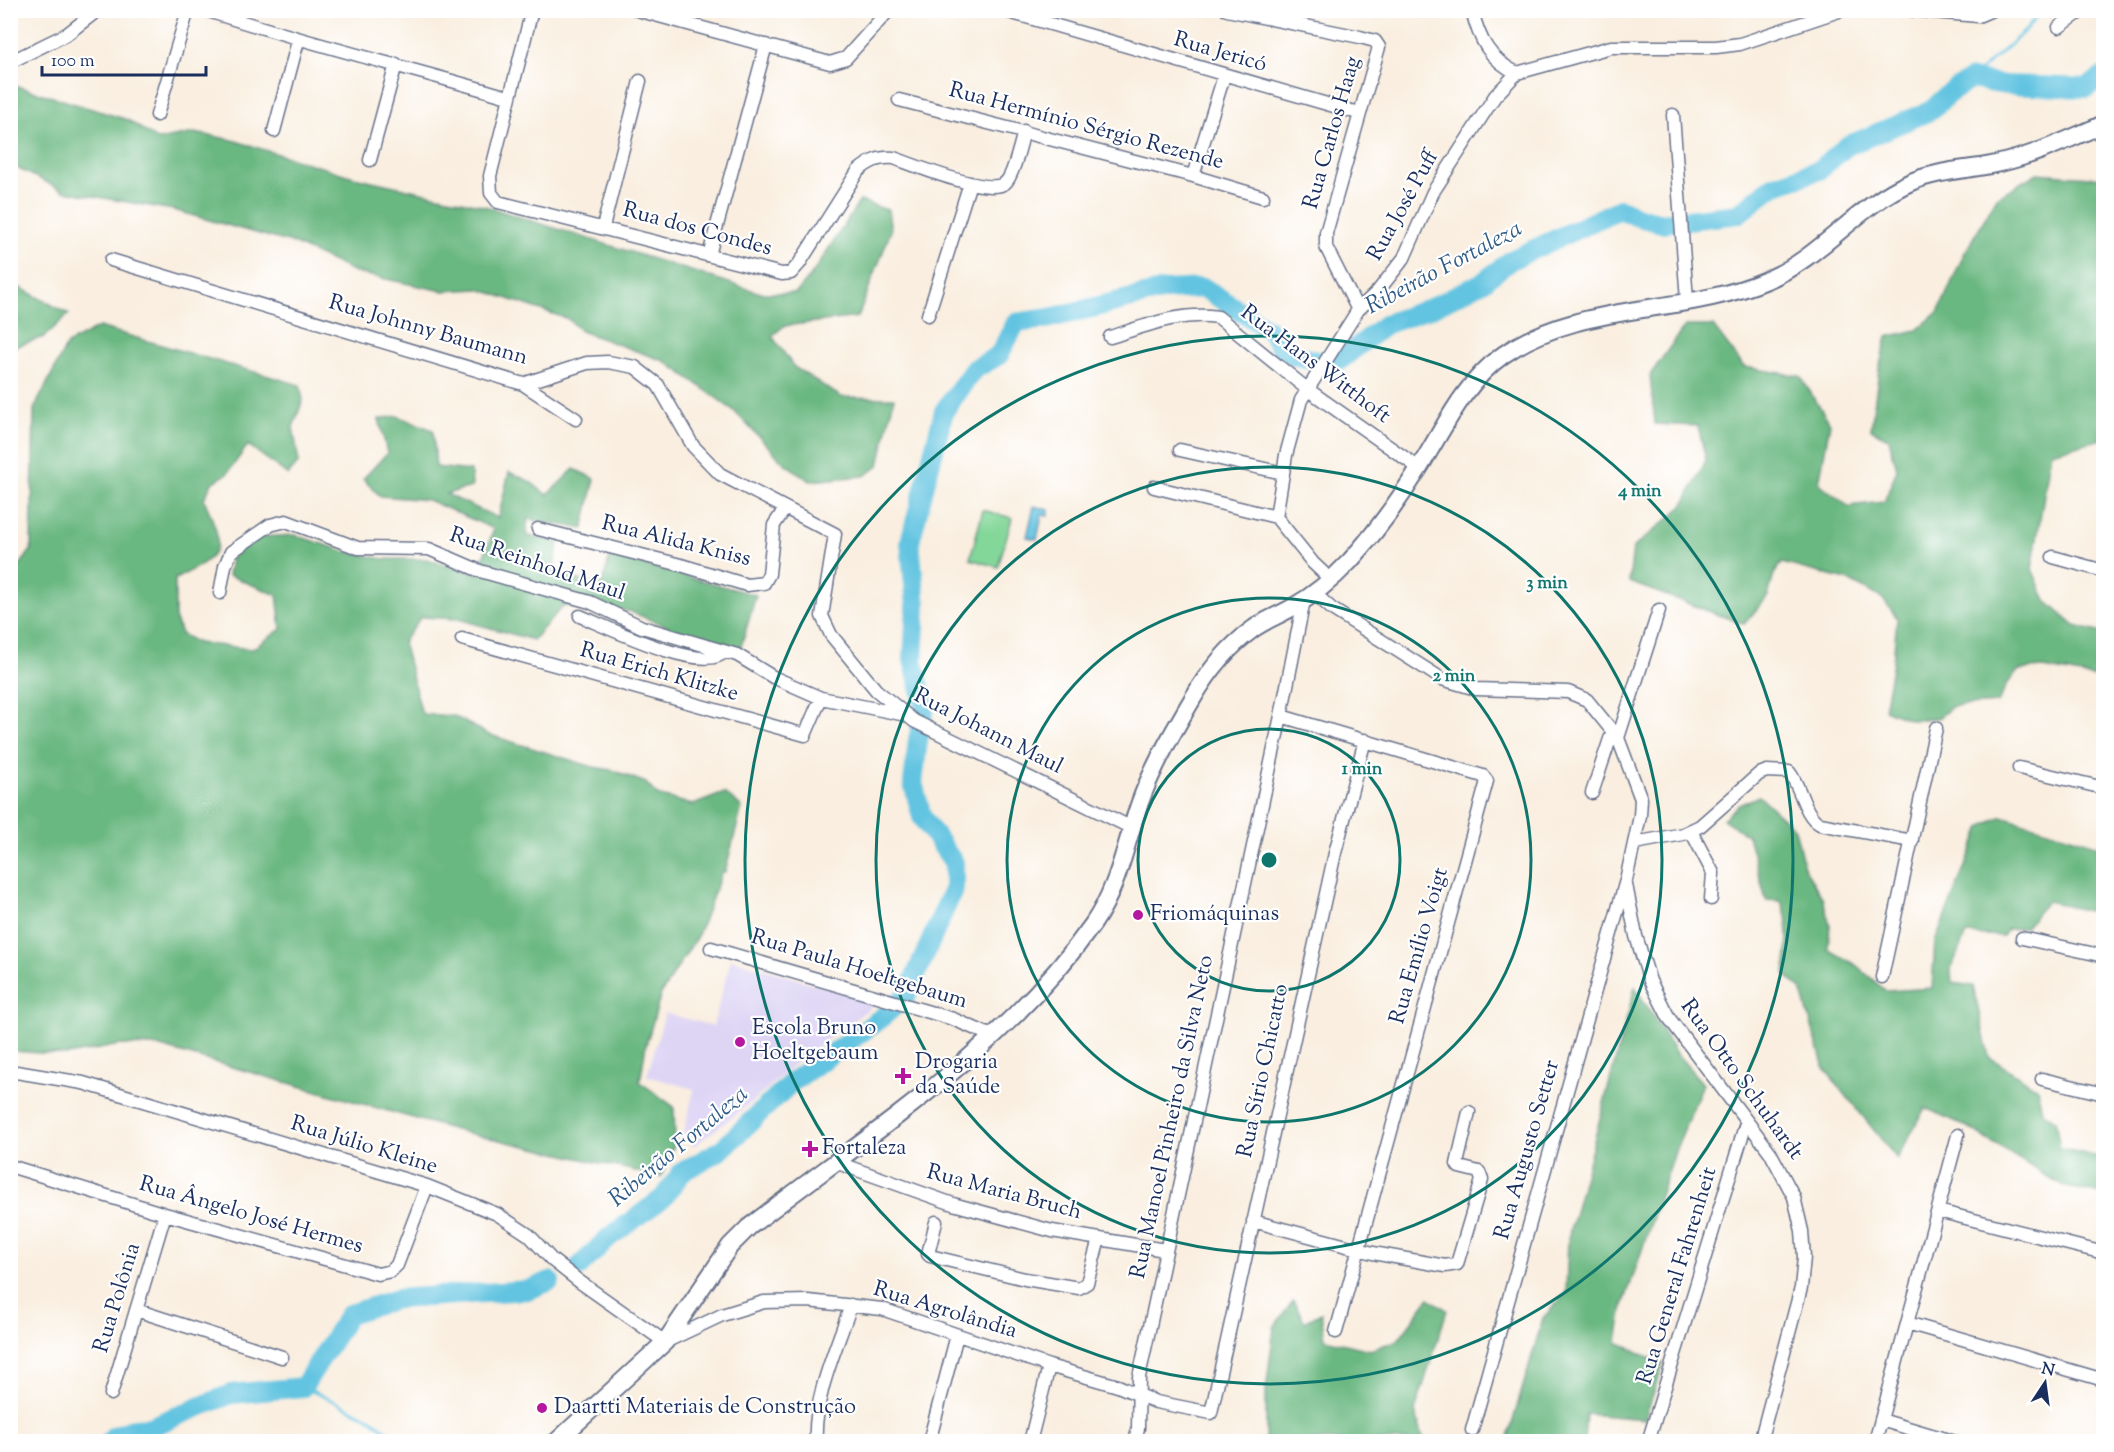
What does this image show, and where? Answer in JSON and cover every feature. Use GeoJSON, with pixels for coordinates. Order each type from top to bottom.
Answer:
{"type":"FeatureCollection","features":[{"type":"Feature","properties":{"kind":"main road"},"geometry":{"type":"LineString","coordinates":[[556,1442],[665,1342],[730,1246],[749,1227],[835,1162],[992,1036],[1049,979],[1096,919],[1117,878],[1140,802],[1160,757],[1210,671],[1254,628],[1309,596],[1330,579],[1374,532],[1419,468],[1478,376],[1502,356],[1545,332],[1744,288],[1789,269],[1821,249],[1857,216],[1908,183],[1929,176],[2026,156],[2103,124]]}},
{"type":"Feature","properties":{"kind":"street"},"geometry":{"type":"LineString","coordinates":[[10,62],[67,34],[98,10]]}},
{"type":"Feature","properties":{"kind":"street"},"geometry":{"type":"LineString","coordinates":[[157,115],[188,10]]}},
{"type":"Feature","properties":{"kind":"street"},"geometry":{"type":"LineString","coordinates":[[205,10],[298,41],[396,64],[508,97]]}},
{"type":"Feature","properties":{"kind":"street","name":"Rua dos Condes"},"geometry":{"type":"LineString","coordinates":[[532,10],[508,97],[490,176],[491,193],[498,202],[782,274],[791,273],[799,264],[858,171],[880,158],[894,158],[970,183],[995,187],[1005,183],[1024,131]]}},
{"type":"Feature","properties":{"kind":"street"},"geometry":{"type":"LineString","coordinates":[[637,10],[830,63],[846,58],[889,10]]}},
{"type":"Feature","properties":{"kind":"street","name":"Rua Jericó"},"geometry":{"type":"LineString","coordinates":[[1002,10],[1358,113]]}},
{"type":"Feature","properties":{"kind":"street","name":"Rua Carlos Haag"},"geometry":{"type":"LineString","coordinates":[[1227,10],[1375,41],[1378,46],[1326,233],[1326,247],[1358,310]]}},
{"type":"Feature","properties":{"kind":"street"},"geometry":{"type":"LineString","coordinates":[[1472,10],[1481,40],[1490,54],[1501,65],[1517,73],[1611,47],[1716,47],[1740,44],[1842,10]]}},
{"type":"Feature","properties":{"kind":"street"},"geometry":{"type":"LineString","coordinates":[[1911,10],[1978,16],[1992,10]]}},
{"type":"Feature","properties":{"kind":"street"},"geometry":{"type":"LineString","coordinates":[[2059,27],[2083,10]]}},
{"type":"Feature","properties":{"kind":"street"},"geometry":{"type":"LineString","coordinates":[[274,131],[298,41]]}},
{"type":"Feature","properties":{"kind":"street"},"geometry":{"type":"LineString","coordinates":[[709,255],[766,45]]}},
{"type":"Feature","properties":{"kind":"street"},"geometry":{"type":"LineString","coordinates":[[370,160],[396,64]]}},
{"type":"Feature","properties":{"kind":"street","name":"Rua José Puff"},"geometry":{"type":"LineString","coordinates":[[1276,518],[1292,425],[1307,389],[1358,310],[1378,291],[1404,258],[1433,192],[1495,96],[1517,73]]}},
{"type":"Feature","properties":{"kind":"street"},"geometry":{"type":"LineString","coordinates":[[1193,176],[1224,76]]}},
{"type":"Feature","properties":{"kind":"street"},"geometry":{"type":"LineString","coordinates":[[603,227],[640,81]]}},
{"type":"Feature","properties":{"kind":"street","name":"Rua Hermínio Sérgio Rezende"},"geometry":{"type":"LineString","coordinates":[[899,100],[1193,176],[1263,197]]}},
{"type":"Feature","properties":{"kind":"street"},"geometry":{"type":"LineString","coordinates":[[1673,115],[1687,300]]}},
{"type":"Feature","properties":{"kind":"street"},"geometry":{"type":"LineString","coordinates":[[928,315],[970,183]]}},
{"type":"Feature","properties":{"kind":"street","name":"Rua Johnny Baumann"},"geometry":{"type":"LineString","coordinates":[[111,260],[523,384],[588,363],[608,362],[635,367],[658,385],[693,446],[720,474],[744,489],[766,496],[784,510]]}},
{"type":"Feature","properties":{"kind":"street","name":"Rua Hans Witthoft"},"geometry":{"type":"LineString","coordinates":[[1110,337],[1182,316],[1200,314],[1218,317],[1307,389],[1419,468]]}},
{"type":"Feature","properties":{"kind":"street"},"geometry":{"type":"LineString","coordinates":[[523,384],[576,418]]}},
{"type":"Feature","properties":{"kind":"street"},"geometry":{"type":"LineString","coordinates":[[1180,450],[1283,473]]}},
{"type":"Feature","properties":{"kind":"street"},"geometry":{"type":"LineString","coordinates":[[1154,487],[1276,518],[1313,563],[1330,579]]}},
{"type":"Feature","properties":{"kind":"street","name":"Rua Alida Kniss"},"geometry":{"type":"LineString","coordinates":[[538,529],[681,565],[747,585],[764,583],[769,574],[774,525],[784,510]]}},
{"type":"Feature","properties":{"kind":"street","name":"Rua Johann Maul"},"geometry":{"type":"LineString","coordinates":[[784,510],[836,534],[822,616],[826,626],[876,690],[909,718],[1132,828]]}},
{"type":"Feature","properties":{"kind":"street","name":"Rua Reinhold Maul"},"geometry":{"type":"LineString","coordinates":[[220,593],[225,566],[231,552],[270,525],[286,521],[358,548],[429,549],[480,571],[590,602],[642,627],[723,653],[737,655],[773,677],[821,698],[909,718]]}},
{"type":"Feature","properties":{"kind":"street"},"geometry":{"type":"LineString","coordinates":[[2053,556],[2103,571]]}},
{"type":"Feature","properties":{"kind":"street","name":"Rua Manoel Pinheiro da Silva Neto"},"geometry":{"type":"LineString","coordinates":[[1135,1442],[1138,1428],[1139,1377],[1165,1250],[1309,596]]}},
{"type":"Feature","properties":{"kind":"street","name":"Rua Otto Schuhardt"},"geometry":{"type":"LineString","coordinates":[[1309,596],[1442,679],[1476,689],[1568,692],[1587,700],[1616,734],[1641,799],[1635,843],[1626,880],[1636,936],[1650,981],[1669,1018],[1770,1152],[1787,1179],[1802,1231],[1804,1257],[1801,1288],[1760,1442]]}},
{"type":"Feature","properties":{"kind":"street"},"geometry":{"type":"LineString","coordinates":[[1592,793],[1616,734],[1659,610]]}},
{"type":"Feature","properties":{"kind":"street"},"geometry":{"type":"LineString","coordinates":[[580,616],[674,652],[712,659],[723,653]]}},
{"type":"Feature","properties":{"kind":"street","name":"Rua Erich Klitzke"},"geometry":{"type":"LineString","coordinates":[[462,639],[805,735],[821,698]]}},
{"type":"Feature","properties":{"kind":"street","name":"Rua Emílio Voigt"},"geometry":{"type":"LineString","coordinates":[[1281,716],[1483,776],[1487,781],[1336,1332]]}},
{"type":"Feature","properties":{"kind":"street"},"geometry":{"type":"LineString","coordinates":[[1882,977],[1936,728]]}},
{"type":"Feature","properties":{"kind":"street","name":"Rua Sírio Chicatto"},"geometry":{"type":"LineString","coordinates":[[1210,1413],[1335,853],[1365,740]]}},
{"type":"Feature","properties":{"kind":"street"},"geometry":{"type":"LineString","coordinates":[[2019,768],[2103,788]]}},
{"type":"Feature","properties":{"kind":"street"},"geometry":{"type":"LineString","coordinates":[[1635,843],[1691,831],[1708,820],[1759,774],[1767,771],[1789,772],[1798,782],[1815,822],[1912,842]]}},
{"type":"Feature","properties":{"kind":"street"},"geometry":{"type":"LineString","coordinates":[[1691,831],[1713,873],[1711,899]]}},
{"type":"Feature","properties":{"kind":"street","name":"Rua Augusto Setter"},"geometry":{"type":"LineString","coordinates":[[1472,1430],[1626,880]]}},
{"type":"Feature","properties":{"kind":"street"},"geometry":{"type":"LineString","coordinates":[[2022,938],[2103,956]]}},
{"type":"Feature","properties":{"kind":"street","name":"Rua Paula Hoeltgebaum"},"geometry":{"type":"LineString","coordinates":[[711,948],[953,1019],[992,1036]]}},
{"type":"Feature","properties":{"kind":"street","name":"Rua Júlio Kleine"},"geometry":{"type":"LineString","coordinates":[[10,1071],[83,1083],[427,1186],[513,1224],[529,1235],[552,1260],[580,1282],[665,1342]]}},
{"type":"Feature","properties":{"kind":"street"},"geometry":{"type":"LineString","coordinates":[[2042,1079],[2103,1094]]}},
{"type":"Feature","properties":{"kind":"street"},"geometry":{"type":"LineString","coordinates":[[1253,1221],[1360,1250],[1445,1266],[1457,1264],[1482,1180],[1479,1172],[1458,1165],[1469,1112]]}},
{"type":"Feature","properties":{"kind":"street","name":"Rua General Fahrenheit"},"geometry":{"type":"LineString","coordinates":[[1648,1442],[1746,1123]]}},
{"type":"Feature","properties":{"kind":"street"},"geometry":{"type":"LineString","coordinates":[[1875,1442],[1958,1135]]}},
{"type":"Feature","properties":{"kind":"street","name":"Rua Maria Bruch"},"geometry":{"type":"LineString","coordinates":[[835,1162],[953,1204],[1052,1231],[1165,1250]]}},
{"type":"Feature","properties":{"kind":"street","name":"Rua Ângelo José Hermes"},"geometry":{"type":"LineString","coordinates":[[10,1166],[165,1214],[378,1274],[391,1271],[398,1265],[427,1186]]}},
{"type":"Feature","properties":{"kind":"street"},"geometry":{"type":"LineString","coordinates":[[1938,1211],[2103,1253]]}},
{"type":"Feature","properties":{"kind":"street","name":"Rua Polônia"},"geometry":{"type":"LineString","coordinates":[[111,1394],[165,1214]]}},
{"type":"Feature","properties":{"kind":"street"},"geometry":{"type":"LineString","coordinates":[[936,1222],[928,1254],[930,1256],[1025,1279],[1079,1288],[1087,1283],[1099,1239]]}},
{"type":"Feature","properties":{"kind":"street","name":"Rua Agrolândia"},"geometry":{"type":"LineString","coordinates":[[665,1342],[722,1315],[764,1302],[808,1301],[882,1309],[1049,1366],[1118,1386],[1139,1396],[1210,1413]]}},
{"type":"Feature","properties":{"kind":"street"},"geometry":{"type":"LineString","coordinates":[[816,1442],[815,1430],[823,1389],[851,1305]]}},
{"type":"Feature","properties":{"kind":"street"},"geometry":{"type":"LineString","coordinates":[[136,1310],[282,1357]]}},
{"type":"Feature","properties":{"kind":"street"},"geometry":{"type":"LineString","coordinates":[[1907,1323],[2103,1380]]}},
{"type":"Feature","properties":{"kind":"street"},"geometry":{"type":"LineString","coordinates":[[929,1442],[957,1335]]}},
{"type":"Feature","properties":{"kind":"street"},"geometry":{"type":"LineString","coordinates":[[1030,1442],[1049,1366]]}},
{"type":"Feature","properties":{"kind":"street"},"geometry":{"type":"LineString","coordinates":[[1881,1420],[1954,1442]]}},
{"type":"Feature","properties":{"kind":"shaded area","name":"Escola Bruno Hoeltgebaum"},"geometry":{"type":"Polygon","coordinates":[[[731,959],[877,1003],[801,1058],[757,1098],[694,1146],[683,1136],[694,1089],[647,1076],[665,1013],[713,1026],[731,959]]]}},
{"type":"Feature","properties":{"kind":"green space"},"geometry":{"type":"Polygon","coordinates":[[[10,84],[128,120],[158,140],[194,133],[229,139],[354,177],[488,207],[761,293],[796,293],[812,274],[860,201],[888,210],[891,231],[858,317],[784,326],[772,336],[794,367],[841,397],[894,398],[879,466],[864,476],[810,481],[784,463],[734,411],[664,361],[581,331],[568,319],[479,289],[443,291],[357,273],[295,244],[173,210],[64,191],[11,165],[10,84]]]}},
{"type":"Feature","properties":{"kind":"green space"},"geometry":{"type":"Polygon","coordinates":[[[2037,173],[2103,178],[2103,439],[2051,452],[2032,569],[2046,601],[2075,626],[2103,633],[2103,679],[2043,668],[2019,670],[2007,684],[1998,703],[1953,706],[1938,718],[1911,720],[1884,709],[1893,662],[1897,618],[1882,598],[1850,581],[1782,563],[1774,574],[1768,596],[1744,624],[1629,582],[1633,548],[1683,506],[1706,460],[1698,426],[1655,424],[1650,375],[1685,326],[1713,326],[1744,367],[1800,376],[1830,423],[1819,483],[1848,506],[1884,502],[1897,469],[1889,439],[1871,429],[1879,369],[1887,337],[1917,330],[1939,311],[1964,254],[1997,197],[2037,173]]]}},
{"type":"Feature","properties":{"kind":"green space"},"geometry":{"type":"Polygon","coordinates":[[[11,283],[69,314],[44,337],[11,348],[11,283]]]}},
{"type":"Feature","properties":{"kind":"green space"},"geometry":{"type":"Polygon","coordinates":[[[99,327],[300,385],[303,400],[293,427],[299,462],[288,475],[248,445],[227,474],[212,483],[204,499],[216,530],[216,549],[212,556],[203,563],[175,579],[175,617],[181,634],[198,643],[252,649],[281,629],[277,595],[228,575],[231,558],[258,537],[295,535],[344,551],[384,559],[427,559],[477,574],[494,529],[428,500],[380,496],[363,479],[387,453],[379,419],[397,416],[433,430],[436,467],[471,471],[472,487],[446,494],[498,518],[509,472],[529,481],[547,495],[574,469],[595,479],[583,529],[528,519],[526,535],[559,543],[552,574],[602,585],[610,556],[756,595],[741,647],[682,633],[629,611],[563,606],[533,640],[458,619],[421,617],[403,642],[422,714],[454,716],[487,734],[593,767],[612,770],[646,783],[657,795],[693,805],[724,793],[742,807],[725,872],[722,872],[698,935],[661,994],[646,1045],[640,1082],[674,1107],[675,1143],[661,1177],[459,1131],[157,1046],[120,1045],[68,1055],[11,1051],[11,578],[31,550],[34,409],[67,344],[99,327]]]}},
{"type":"Feature","properties":{"kind":"green space"},"geometry":{"type":"Polygon","coordinates":[[[983,510],[1012,518],[998,567],[970,559],[983,510]]]}},
{"type":"Feature","properties":{"kind":"green space"},"geometry":{"type":"Polygon","coordinates":[[[1759,796],[1795,829],[1804,867],[1823,899],[1830,925],[1828,949],[1856,965],[1886,991],[1932,988],[1935,941],[1981,827],[2002,816],[2103,847],[2103,909],[2088,911],[2047,901],[2025,928],[2008,929],[2003,936],[1966,934],[1951,969],[1952,983],[1973,986],[1989,1057],[2037,1088],[2042,1111],[2055,1120],[2060,1148],[2103,1158],[2103,1194],[2062,1186],[1966,1126],[1925,1108],[1897,1159],[1824,1068],[1801,989],[1785,975],[1788,928],[1781,901],[1766,900],[1748,836],[1723,819],[1739,805],[1759,796]]]}},
{"type":"Feature","properties":{"kind":"green space"},"geometry":{"type":"Polygon","coordinates":[[[1635,987],[1676,1053],[1703,1084],[1676,1149],[1623,1306],[1617,1342],[1663,1364],[1645,1419],[1586,1414],[1584,1441],[1507,1441],[1543,1318],[1566,1293],[1568,1238],[1635,987]]]}},
{"type":"Feature","properties":{"kind":"green space"},"geometry":{"type":"Polygon","coordinates":[[[1429,1298],[1447,1310],[1415,1411],[1423,1438],[1461,1441],[1266,1441],[1266,1390],[1274,1327],[1293,1301],[1305,1322],[1321,1313],[1325,1339],[1370,1350],[1398,1340],[1429,1298]]]}},
{"type":"Feature","properties":{"kind":"water"},"geometry":{"type":"Polygon","coordinates":[[[1034,506],[1049,510],[1048,516],[1042,515],[1037,539],[1027,537],[1034,506]]]}},
{"type":"Feature","properties":{"kind":"waterway","name":"Ribeirão Fortaleza"},"geometry":{"type":"LineString","coordinates":[[1971,79],[2026,30],[2042,10]]}},
{"type":"Feature","properties":{"kind":"waterway","name":"Ribeirão Fortaleza"},"geometry":{"type":"LineString","coordinates":[[579,1267],[608,1238],[663,1198],[682,1172],[721,1150],[792,1082],[880,1019],[907,995],[954,888],[954,863],[922,817],[913,783],[925,706],[913,660],[916,606],[910,542],[944,411],[973,370],[999,355],[1016,323],[1050,318],[1165,290],[1204,288],[1269,330],[1285,353],[1334,365],[1386,324],[1433,307],[1483,282],[1511,260],[1620,209],[1638,217],[1662,223],[1738,214],[1773,186],[1819,170],[1847,146],[1932,110],[1947,95],[1971,79],[2005,85],[2087,88],[2104,76]]}},
{"type":"Feature","properties":{"kind":"waterway","name":"Ribeirão Fortaleza"},"geometry":{"type":"LineString","coordinates":[[109,1442],[114,1436],[135,1428],[150,1427],[231,1394],[303,1387],[349,1314],[397,1299],[528,1290],[550,1281]]}},
{"type":"Feature","properties":{"kind":"waterway"},"geometry":{"type":"LineString","coordinates":[[303,1387],[372,1419],[400,1442]]}},
{"type":"Feature","properties":{"kind":"place","name":"Friomáquinas"},"geometry":{"type":"Point","coordinates":[1138,915]}},
{"type":"Feature","properties":{"kind":"place","name":"Escola Bruno Hoeltgebaum"},"geometry":{"type":"Point","coordinates":[740,1042]}},
{"type":"Feature","properties":{"kind":"place","name":"Drogaria da Saúde"},"geometry":{"type":"Point","coordinates":[903,1076]}},
{"type":"Feature","properties":{"kind":"place","name":"Fortaleza"},"geometry":{"type":"Point","coordinates":[810,1149]}},
{"type":"Feature","properties":{"kind":"place","name":"Daartti Materiais de Construção"},"geometry":{"type":"Point","coordinates":[542,1408]}}]}
